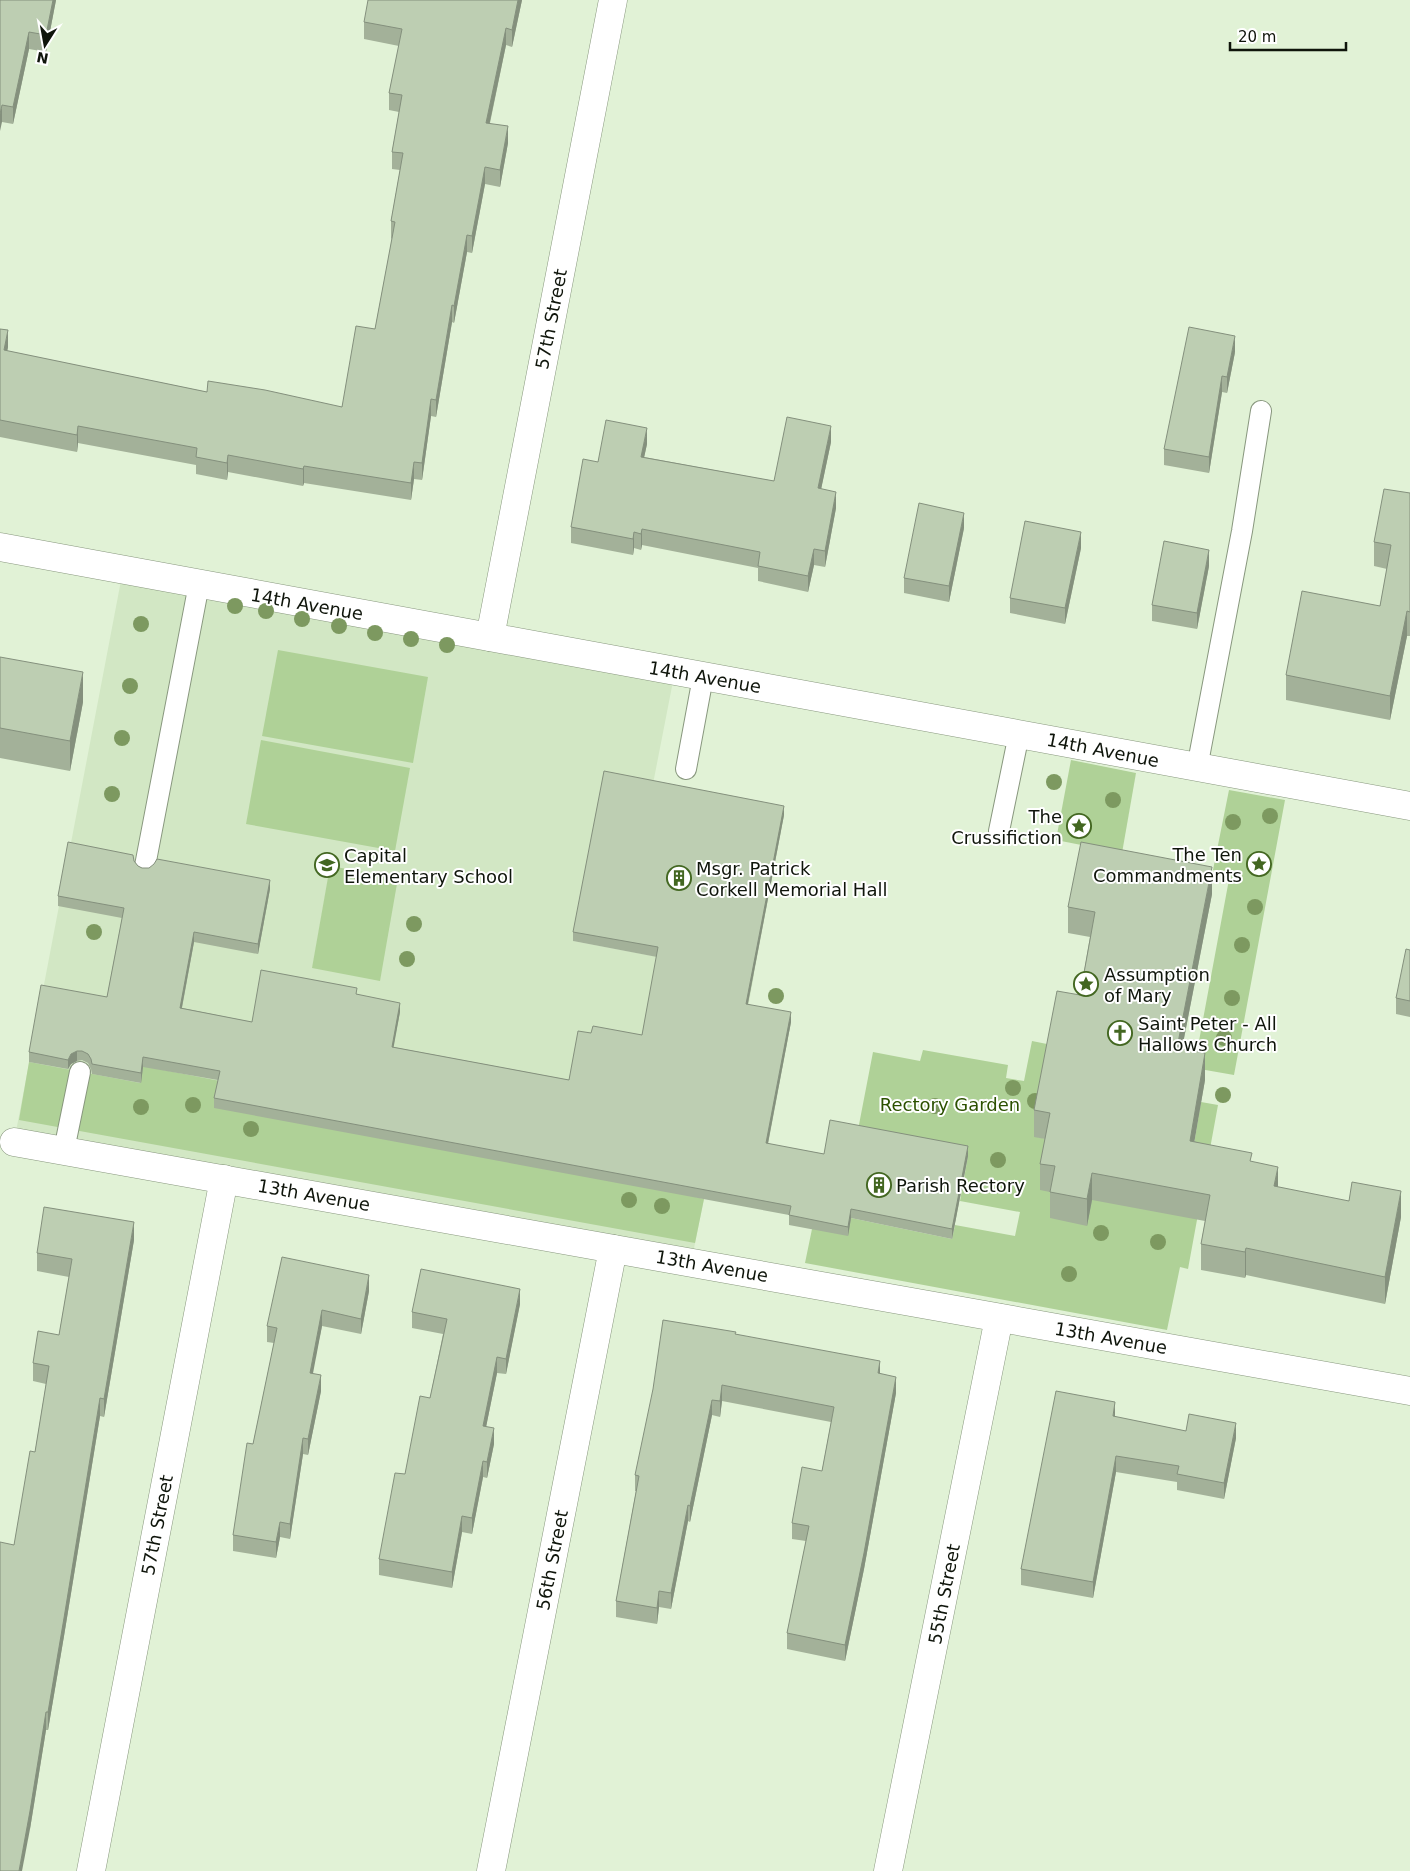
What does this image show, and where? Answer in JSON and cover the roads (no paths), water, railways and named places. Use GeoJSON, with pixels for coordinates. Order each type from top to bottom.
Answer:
{"type":"FeatureCollection","features":[{"type":"Feature","properties":{"kind":"street","name":"57th Street"},"geometry":{"type":"LineString","coordinates":[[490,637],[613,0]]}},
{"type":"Feature","properties":{"kind":"street","name":"14th Avenue"},"geometry":{"type":"LineString","coordinates":[[0,547],[1410,806]]}},
{"type":"Feature","properties":{"kind":"street","name":"13th Avenue"},"geometry":{"type":"LineString","coordinates":[[14,1142],[1410,1391]]}},
{"type":"Feature","properties":{"kind":"street","name":"57th Street"},"geometry":{"type":"LineString","coordinates":[[90,1871],[224,1180]]}},
{"type":"Feature","properties":{"kind":"street","name":"56th Street"},"geometry":{"type":"LineString","coordinates":[[490,1871],[613,1249]]}},
{"type":"Feature","properties":{"kind":"street","name":"55th Street"},"geometry":{"type":"LineString","coordinates":[[888,1871],[999,1318]]}},
{"type":"Feature","properties":{"kind":"lane"},"geometry":{"type":"LineString","coordinates":[[1198,768],[1242,531],[1261,412]]}},
{"type":"Feature","properties":{"kind":"lane"},"geometry":{"type":"LineString","coordinates":[[145,866],[198,584]]}},
{"type":"Feature","properties":{"kind":"lane"},"geometry":{"type":"LineString","coordinates":[[686,769],[704,677]]}},
{"type":"Feature","properties":{"kind":"lane"},"geometry":{"type":"LineString","coordinates":[[1000,831],[1019,734]]}},
{"type":"Feature","properties":{"kind":"lane"},"geometry":{"type":"LineString","coordinates":[[64,1150],[80,1072]]}},
{"type":"Feature","properties":{"kind":"place","name":"The Crussifiction"},"geometry":{"type":"Point","coordinates":[1079,826]}},
{"type":"Feature","properties":{"kind":"place","name":"The Ten Commandments"},"geometry":{"type":"Point","coordinates":[1259,864]}},
{"type":"Feature","properties":{"kind":"place","name":"Capital Elementary School"},"geometry":{"type":"Point","coordinates":[327,865]}},
{"type":"Feature","properties":{"kind":"place","name":"Msgr. Patrick Corkell Memorial Hall"},"geometry":{"type":"Point","coordinates":[679,878]}},
{"type":"Feature","properties":{"kind":"place","name":"Assumption of Mary"},"geometry":{"type":"Point","coordinates":[1086,984]}},
{"type":"Feature","properties":{"kind":"place","name":"Saint Peter - All Hallows Church"},"geometry":{"type":"Point","coordinates":[1120,1033]}},
{"type":"Feature","properties":{"kind":"place","name":"Parish Rectory"},"geometry":{"type":"Point","coordinates":[879,1185]}},
{"type":"Feature","properties":{"kind":"park label","name":"Rectory Garden"},"geometry":{"type":"Point","coordinates":[950,1104]}}]}
